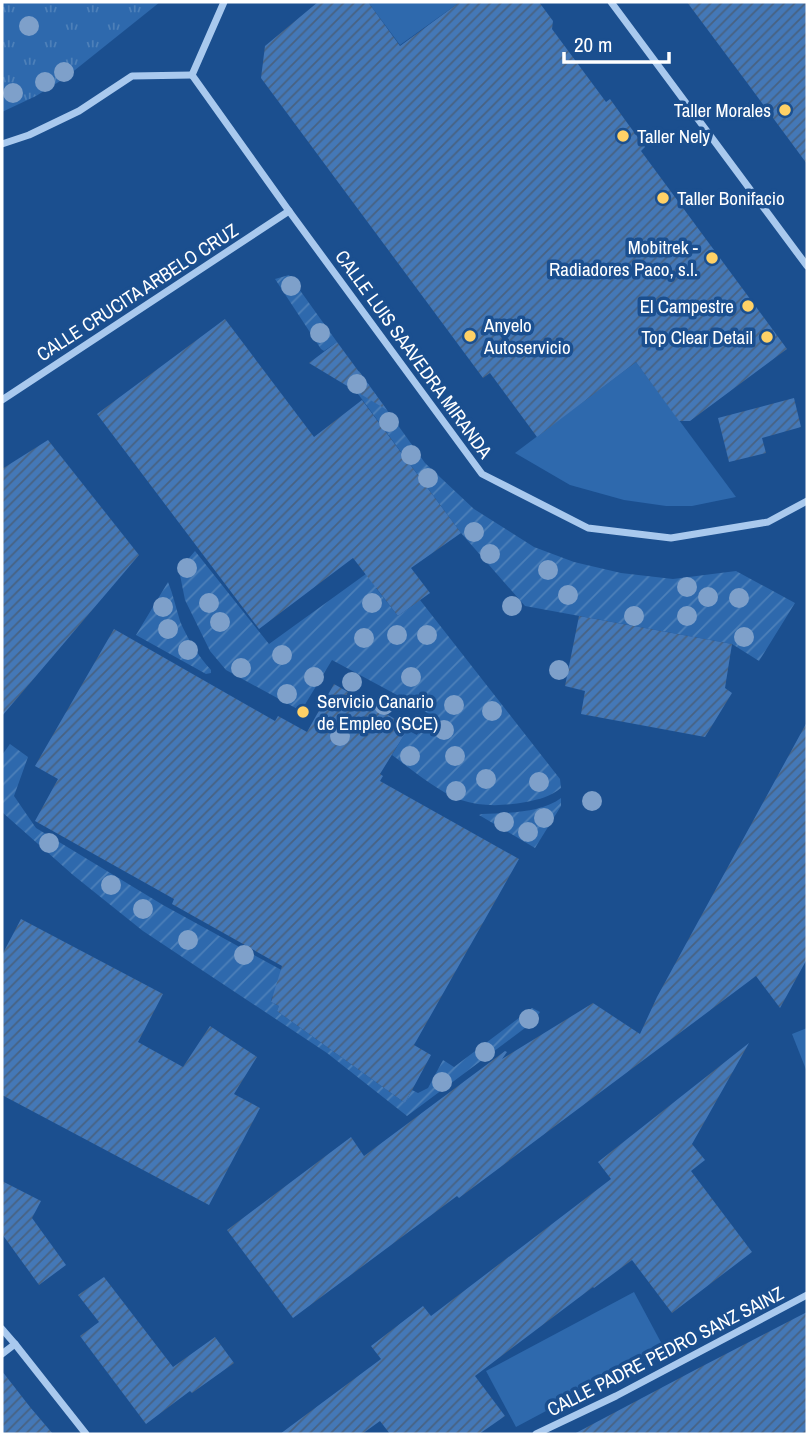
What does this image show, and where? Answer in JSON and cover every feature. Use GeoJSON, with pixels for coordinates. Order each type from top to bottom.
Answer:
{"type":"FeatureCollection","features":[{"type":"Feature","properties":{"kind":"street"},"geometry":{"type":"LineString","coordinates":[[2,144],[29,135],[79,111],[132,76],[192,75],[224,2]]}},
{"type":"Feature","properties":{"kind":"street"},"geometry":{"type":"LineString","coordinates":[[611,2],[807,266]]}},
{"type":"Feature","properties":{"kind":"street","name":"CALLE LUIS SAAVEDRA MIRANDA"},"geometry":{"type":"LineString","coordinates":[[192,75],[482,474],[588,527],[671,538],[768,523],[807,501]]}},
{"type":"Feature","properties":{"kind":"street","name":"CALLE CRUCITA ARBELO CRUZ"},"geometry":{"type":"LineString","coordinates":[[2,400],[289,211]]}},
{"type":"Feature","properties":{"kind":"street","name":"CALLE PADRE PEDRO SANZ SAINZ"},"geometry":{"type":"LineString","coordinates":[[536,1434],[616,1396],[807,1295]]}},
{"type":"Feature","properties":{"kind":"street"},"geometry":{"type":"LineString","coordinates":[[2,1329],[86,1434]]}},
{"type":"Feature","properties":{"kind":"street"},"geometry":{"type":"LineString","coordinates":[[2,1354],[15,1344]]}},
{"type":"Feature","properties":{"kind":"green space"},"geometry":{"type":"Polygon","coordinates":[[[2,2],[160,2],[65,78],[2,112],[2,2]]]}},
{"type":"Feature","properties":{"kind":"green space"},"geometry":{"type":"Polygon","coordinates":[[[368,2],[460,2],[400,45],[368,2]]]}},
{"type":"Feature","properties":{"kind":"green space"},"geometry":{"type":"Polygon","coordinates":[[[289,275],[337,342],[324,351],[275,279],[289,275]]]}},
{"type":"Feature","properties":{"kind":"green space"},"geometry":{"type":"Polygon","coordinates":[[[636,362],[736,497],[692,506],[666,506],[624,500],[570,485],[515,453],[636,362]]]}},
{"type":"Feature","properties":{"kind":"green space"},"geometry":{"type":"Polygon","coordinates":[[[359,371],[425,463],[474,509],[534,547],[574,562],[621,573],[673,579],[736,571],[795,603],[759,661],[732,644],[525,606],[461,533],[347,379],[359,371]]]}},
{"type":"Feature","properties":{"kind":"green space"},"geometry":{"type":"Polygon","coordinates":[[[399,550],[376,588],[398,616],[420,600],[560,779],[561,788],[557,791],[531,801],[493,805],[469,802],[443,792],[392,755],[407,730],[417,735],[429,714],[332,660],[301,711],[226,670],[210,651],[185,600],[179,570],[195,551],[269,644],[399,550]]]}},
{"type":"Feature","properties":{"kind":"green space"},"geometry":{"type":"Polygon","coordinates":[[[168,582],[180,621],[211,673],[206,674],[136,635],[168,582]]]}},
{"type":"Feature","properties":{"kind":"green space"},"geometry":{"type":"Polygon","coordinates":[[[10,744],[28,757],[14,796],[36,828],[163,905],[296,978],[272,997],[271,1002],[279,1006],[277,1011],[405,1103],[412,1090],[418,1093],[428,1088],[443,1060],[454,1067],[532,1008],[540,1012],[533,1022],[407,1116],[327,1053],[143,931],[73,875],[2,812],[2,755],[10,744]]]}},
{"type":"Feature","properties":{"kind":"green space"},"geometry":{"type":"Polygon","coordinates":[[[561,798],[561,806],[535,848],[479,815],[544,807],[561,798]]]}},
{"type":"Feature","properties":{"kind":"green space"},"geometry":{"type":"Polygon","coordinates":[[[807,1028],[807,1072],[792,1034],[807,1028]]]}},
{"type":"Feature","properties":{"kind":"green space"},"geometry":{"type":"Polygon","coordinates":[[[634,1292],[664,1348],[516,1427],[486,1371],[634,1292]]]}},
{"type":"Feature","properties":{"kind":"building"},"geometry":{"type":"Polygon","coordinates":[[[318,2],[368,2],[400,46],[460,2],[539,2],[553,21],[552,29],[606,102],[610,99],[645,147],[641,151],[787,349],[690,421],[679,421],[636,362],[537,437],[490,373],[483,378],[261,78],[265,46],[318,2]]]}},
{"type":"Feature","properties":{"kind":"building"},"geometry":{"type":"Polygon","coordinates":[[[687,2],[807,2],[807,164],[748,84],[687,2]]]}},
{"type":"Feature","properties":{"kind":"building"},"geometry":{"type":"Polygon","coordinates":[[[225,319],[314,437],[362,400],[461,533],[411,568],[430,593],[398,616],[353,558],[259,629],[97,414],[225,319]]]}},
{"type":"Feature","properties":{"kind":"building"},"geometry":{"type":"Polygon","coordinates":[[[337,342],[387,410],[309,363],[337,342]]]}},
{"type":"Feature","properties":{"kind":"building"},"geometry":{"type":"Polygon","coordinates":[[[794,398],[801,427],[762,438],[766,453],[729,462],[718,418],[794,398]]]}},
{"type":"Feature","properties":{"kind":"building"},"geometry":{"type":"Polygon","coordinates":[[[48,440],[139,555],[2,716],[2,469],[48,440]]]}},
{"type":"Feature","properties":{"kind":"building"},"geometry":{"type":"Polygon","coordinates":[[[579,616],[732,644],[725,688],[732,693],[705,737],[581,714],[585,691],[565,686],[579,616]]]}},
{"type":"Feature","properties":{"kind":"building"},"geometry":{"type":"Polygon","coordinates":[[[114,629],[275,721],[278,716],[307,732],[334,684],[409,727],[380,774],[383,776],[380,781],[519,859],[414,1045],[431,1055],[405,1103],[277,1011],[279,1006],[271,1002],[282,966],[172,904],[174,899],[35,821],[58,779],[35,766],[114,629]]]}},
{"type":"Feature","properties":{"kind":"building"},"geometry":{"type":"Polygon","coordinates":[[[807,722],[807,959],[780,1008],[756,976],[459,1198],[457,1196],[293,1318],[227,1230],[351,1137],[364,1156],[505,1051],[507,1052],[502,1059],[593,1003],[640,1034],[657,997],[807,722]]]}},
{"type":"Feature","properties":{"kind":"building"},"geometry":{"type":"Polygon","coordinates":[[[21,919],[163,994],[138,1042],[183,1067],[210,1026],[257,1057],[234,1094],[260,1108],[209,1205],[2,1095],[2,955],[21,919]]]}},
{"type":"Feature","properties":{"kind":"building"},"geometry":{"type":"Polygon","coordinates":[[[749,1043],[692,1144],[705,1160],[691,1171],[752,1252],[672,1313],[632,1260],[475,1376],[505,1416],[479,1434],[390,1434],[380,1421],[362,1434],[280,1434],[381,1359],[371,1346],[423,1306],[431,1316],[611,1179],[598,1162],[749,1043]]]}},
{"type":"Feature","properties":{"kind":"building"},"geometry":{"type":"Polygon","coordinates":[[[2,1181],[41,1201],[32,1218],[66,1265],[39,1285],[2,1234],[2,1181]]]}},
{"type":"Feature","properties":{"kind":"building"},"geometry":{"type":"Polygon","coordinates":[[[104,1277],[173,1367],[215,1337],[234,1363],[146,1424],[80,1336],[99,1322],[78,1295],[104,1277]]]}},
{"type":"Feature","properties":{"kind":"building"},"geometry":{"type":"Polygon","coordinates":[[[807,1312],[807,1434],[574,1434],[695,1370],[807,1312]]]}},
{"type":"Feature","properties":{"kind":"building"},"geometry":{"type":"Polygon","coordinates":[[[2,1371],[30,1407],[53,1434],[2,1434],[2,1371]]]}},
{"type":"Feature","properties":{"kind":"place","name":"Taller Morales"},"geometry":{"type":"Point","coordinates":[785,110]}},
{"type":"Feature","properties":{"kind":"place","name":"Taller Nely"},"geometry":{"type":"Point","coordinates":[623,136]}},
{"type":"Feature","properties":{"kind":"place","name":"Taller Bonifacio"},"geometry":{"type":"Point","coordinates":[663,198]}},
{"type":"Feature","properties":{"kind":"place","name":"Mobitrek - Radiadores Paco, s.l."},"geometry":{"type":"Point","coordinates":[712,258]}},
{"type":"Feature","properties":{"kind":"place","name":"El Campestre"},"geometry":{"type":"Point","coordinates":[748,306]}},
{"type":"Feature","properties":{"kind":"place","name":"Anyelo Autoservicio"},"geometry":{"type":"Point","coordinates":[470,336]}},
{"type":"Feature","properties":{"kind":"place","name":"Top Clear Detail"},"geometry":{"type":"Point","coordinates":[767,337]}},
{"type":"Feature","properties":{"kind":"place","name":"Servicio Canario de Empleo (SCE)"},"geometry":{"type":"Point","coordinates":[303,712]}}]}
